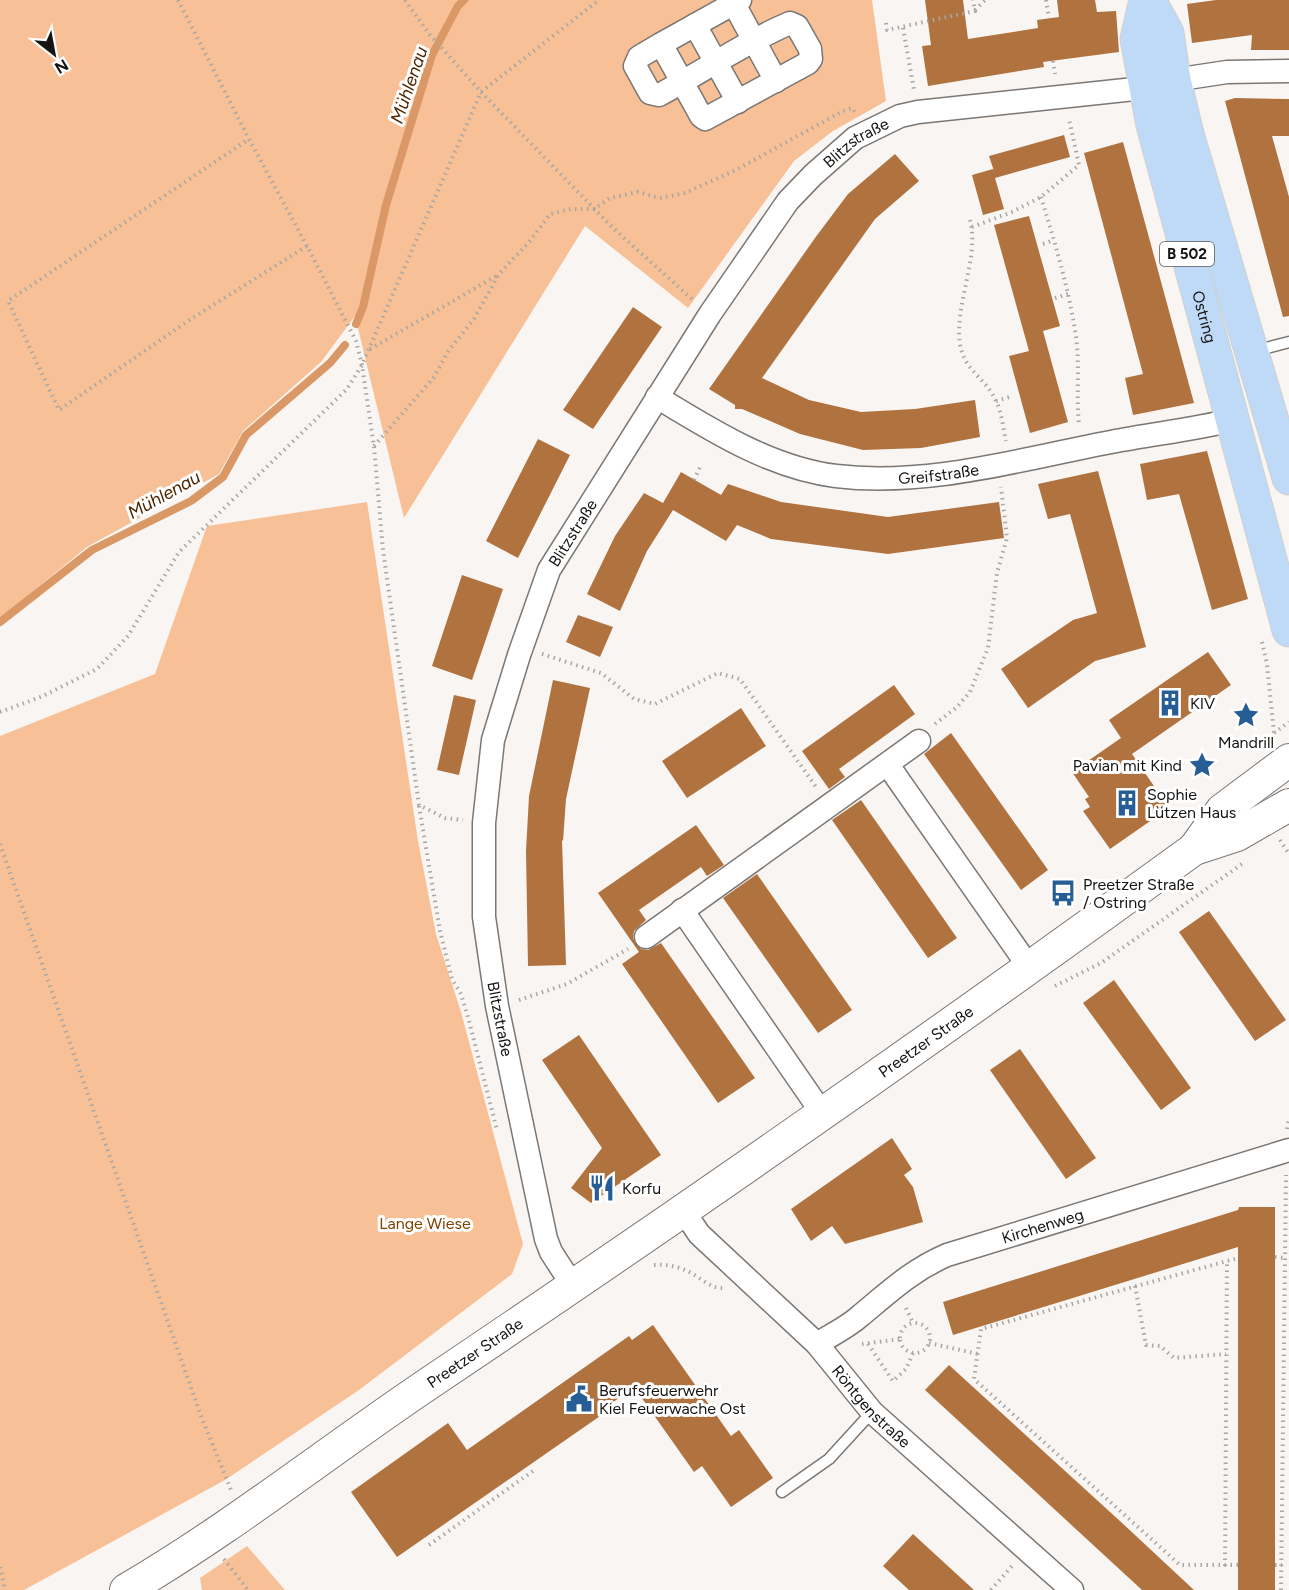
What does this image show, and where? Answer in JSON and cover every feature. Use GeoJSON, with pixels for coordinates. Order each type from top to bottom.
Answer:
{"type":"FeatureCollection","features":[{"type":"Feature","properties":{"kind":"main road","name":"Ostring"},"geometry":{"type":"LineString","coordinates":[[1148,0],[1137,39],[1187,134],[1287,464]]}},
{"type":"Feature","properties":{"kind":"main road","name":"Ostring"},"geometry":{"type":"LineString","coordinates":[[1159,84],[1232,420],[1289,630]]}},
{"type":"Feature","properties":{"kind":"street"},"geometry":{"type":"LineString","coordinates":[[662,44],[682,82],[705,119],[738,102],[782,77],[811,59],[810,49],[797,26],[790,23],[761,39],[717,64],[682,82],[659,95],[650,93],[635,66],[639,57],[695,25],[740,1],[761,39],[782,77]]}},
{"type":"Feature","properties":{"kind":"street"},"geometry":{"type":"LineString","coordinates":[[695,25],[738,102]]}},
{"type":"Feature","properties":{"kind":"street","name":"Blitzstraße"},"geometry":{"type":"LineString","coordinates":[[573,1286],[551,1252],[546,1239],[496,1006],[484,916],[484,823],[493,740],[521,647],[549,570],[710,314],[788,201],[813,174],[855,138],[900,116],[918,112],[1066,97],[1227,72],[1289,71]]}},
{"type":"Feature","properties":{"kind":"street","name":"Greifstraße"},"geometry":{"type":"LineString","coordinates":[[657,397],[729,441],[783,461],[834,476],[885,479],[1005,464],[1232,420]]}},
{"type":"Feature","properties":{"kind":"street"},"geometry":{"type":"LineString","coordinates":[[646,937],[919,741]]}},
{"type":"Feature","properties":{"kind":"street","name":"Preetzer Straße"},"geometry":{"type":"LineString","coordinates":[[1194,849],[1222,810],[1289,760]]}},
{"type":"Feature","properties":{"kind":"street"},"geometry":{"type":"LineString","coordinates":[[888,765],[1029,967]]}},
{"type":"Feature","properties":{"kind":"street","name":"Preetzer Straße"},"geometry":{"type":"LineString","coordinates":[[126,1590],[209,1539],[412,1395],[822,1113],[1194,849],[1237,835],[1289,805]]}},
{"type":"Feature","properties":{"kind":"street"},"geometry":{"type":"LineString","coordinates":[[682,910],[822,1113]]}},
{"type":"Feature","properties":{"kind":"street","name":"Kirchenweg"},"geometry":{"type":"LineString","coordinates":[[817,1344],[859,1318],[888,1290],[924,1265],[947,1255],[1287,1151]]}},
{"type":"Feature","properties":{"kind":"street","name":"Röntgenstraße"},"geometry":{"type":"LineString","coordinates":[[683,1210],[699,1234],[817,1344],[872,1412],[1072,1590]]}},
{"type":"Feature","properties":{"kind":"lane"},"geometry":{"type":"LineString","coordinates":[[1252,351],[1289,342]]}},
{"type":"Feature","properties":{"kind":"lane"},"geometry":{"type":"LineString","coordinates":[[782,1492],[829,1459],[872,1412]]}},
{"type":"Feature","properties":{"kind":"path"},"geometry":{"type":"LineString","coordinates":[[178,0],[356,341],[362,365],[374,447],[383,550],[419,805],[440,932],[452,979],[461,994],[469,1021],[498,1137]]}},
{"type":"Feature","properties":{"kind":"path"},"geometry":{"type":"LineString","coordinates":[[405,0],[430,35],[481,92],[594,209],[710,314]]}},
{"type":"Feature","properties":{"kind":"path"},"geometry":{"type":"LineString","coordinates":[[0,712],[43,696],[97,669],[128,636],[179,552],[347,388],[362,365],[481,92],[599,0]]}},
{"type":"Feature","properties":{"kind":"path"},"geometry":{"type":"LineString","coordinates":[[974,0],[975,11]]}},
{"type":"Feature","properties":{"kind":"path"},"geometry":{"type":"LineString","coordinates":[[886,23],[887,30],[903,28],[975,11],[985,0]]}},
{"type":"Feature","properties":{"kind":"path"},"geometry":{"type":"LineString","coordinates":[[1046,0],[1048,18]]}},
{"type":"Feature","properties":{"kind":"path"},"geometry":{"type":"LineString","coordinates":[[903,28],[913,82]]}},
{"type":"Feature","properties":{"kind":"path"},"geometry":{"type":"LineString","coordinates":[[972,227],[1012,212],[1041,197],[1079,165],[1066,97]]}},
{"type":"Feature","properties":{"kind":"path"},"geometry":{"type":"LineString","coordinates":[[374,447],[434,377],[449,350],[474,319],[499,274],[530,241],[550,214],[571,209],[594,209],[609,198],[638,192],[660,198],[684,193],[736,170],[852,108],[867,132]]}},
{"type":"Feature","properties":{"kind":"path"},"geometry":{"type":"LineString","coordinates":[[249,139],[8,301],[58,410],[191,319],[307,246]]}},
{"type":"Feature","properties":{"kind":"path"},"geometry":{"type":"LineString","coordinates":[[1041,197],[1068,294],[1079,372],[1077,406],[1082,448]]}},
{"type":"Feature","properties":{"kind":"path"},"geometry":{"type":"LineString","coordinates":[[919,741],[928,728],[957,707],[970,692],[988,648],[997,573],[1007,538],[1005,464],[996,401],[985,385],[969,370],[960,344],[972,227],[970,220]]}},
{"type":"Feature","properties":{"kind":"path"},"geometry":{"type":"LineString","coordinates":[[1043,243],[1054,240]]}},
{"type":"Feature","properties":{"kind":"path"},"geometry":{"type":"LineString","coordinates":[[368,350],[499,274]]}},
{"type":"Feature","properties":{"kind":"path"},"geometry":{"type":"LineString","coordinates":[[1055,297],[1068,294]]}},
{"type":"Feature","properties":{"kind":"path"},"geometry":{"type":"LineString","coordinates":[[996,401],[1013,396]]}},
{"type":"Feature","properties":{"kind":"path"},"geometry":{"type":"LineString","coordinates":[[694,480],[701,465]]}},
{"type":"Feature","properties":{"kind":"path"},"geometry":{"type":"LineString","coordinates":[[521,647],[601,673],[634,699],[655,704],[718,674],[740,679],[829,804]]}},
{"type":"Feature","properties":{"kind":"path"},"geometry":{"type":"LineString","coordinates":[[1274,733],[1289,722]]}},
{"type":"Feature","properties":{"kind":"path"},"geometry":{"type":"LineString","coordinates":[[419,805],[445,818],[484,823]]}},
{"type":"Feature","properties":{"kind":"path"},"geometry":{"type":"LineString","coordinates":[[0,844],[201,1416],[225,1479],[245,1514]]}},
{"type":"Feature","properties":{"kind":"path"},"geometry":{"type":"LineString","coordinates":[[496,1006],[567,984],[604,965],[646,937]]}},
{"type":"Feature","properties":{"kind":"path"},"geometry":{"type":"LineString","coordinates":[[1281,1590],[1284,1258],[1289,1118]]}},
{"type":"Feature","properties":{"kind":"path"},"geometry":{"type":"LineString","coordinates":[[1275,1257],[1284,1258]]}},
{"type":"Feature","properties":{"kind":"path"},"geometry":{"type":"LineString","coordinates":[[1238,1258],[981,1329],[974,1378],[1180,1565],[1238,1565]]}},
{"type":"Feature","properties":{"kind":"path"},"geometry":{"type":"LineString","coordinates":[[1225,1566],[1227,1261]]}},
{"type":"Feature","properties":{"kind":"path"},"geometry":{"type":"LineString","coordinates":[[650,1264],[670,1264],[691,1273],[717,1289],[755,1286]]}},
{"type":"Feature","properties":{"kind":"path"},"geometry":{"type":"LineString","coordinates":[[1135,1286],[1146,1345],[1160,1346],[1174,1358],[1226,1354]]}},
{"type":"Feature","properties":{"kind":"path"},"geometry":{"type":"LineString","coordinates":[[913,1323],[922,1325],[929,1333],[929,1343],[923,1351],[913,1353],[904,1348],[900,1339],[901,1332],[913,1323]]}},
{"type":"Feature","properties":{"kind":"path"},"geometry":{"type":"LineString","coordinates":[[929,1343],[978,1354]]}},
{"type":"Feature","properties":{"kind":"path"},"geometry":{"type":"LineString","coordinates":[[868,1344],[893,1381],[906,1369],[913,1353]]}},
{"type":"Feature","properties":{"kind":"path"},"geometry":{"type":"LineString","coordinates":[[429,1545],[533,1471]]}},
{"type":"Feature","properties":{"kind":"path"},"geometry":{"type":"LineString","coordinates":[[209,1539],[248,1590]]}},
{"type":"Feature","properties":{"kind":"path"},"geometry":{"type":"LineString","coordinates":[[991,1590],[1028,1549]]}},
{"type":"Feature","properties":{"kind":"path"},"geometry":{"type":"LineString","coordinates":[[1275,1565],[1282,1564]]}},
{"type":"Feature","properties":{"kind":"path"},"geometry":{"type":"LineString","coordinates":[[0,1567],[5,1590]]}},
{"type":"Feature","properties":{"kind":"green space"},"geometry":{"type":"Polygon","coordinates":[[[0,0],[872,0],[886,101],[833,131],[794,161],[688,308],[585,226],[404,518],[355,316],[321,362],[243,431],[219,474],[87,547],[0,618],[0,0]]]}},
{"type":"Feature","properties":{"kind":"green space","name":"Lange Wiese"},"geometry":{"type":"Polygon","coordinates":[[[367,502],[418,841],[436,934],[461,1012],[523,1244],[512,1274],[359,1390],[225,1480],[24,1590],[0,1590],[0,736],[155,674],[207,526],[367,502]]]}},
{"type":"Feature","properties":{"kind":"green space"},"geometry":{"type":"Polygon","coordinates":[[[247,1546],[285,1590],[202,1590],[200,1578],[247,1546]]]}},
{"type":"Feature","properties":{"kind":"building"},"geometry":{"type":"Polygon","coordinates":[[[925,0],[963,0],[968,39],[1038,28],[1037,20],[1059,17],[1057,0],[1095,0],[1097,12],[1116,11],[1119,52],[1043,62],[1044,67],[928,86],[922,46],[931,45],[925,0]]]}},
{"type":"Feature","properties":{"kind":"building"},"geometry":{"type":"Polygon","coordinates":[[[1216,0],[1289,0],[1289,50],[1251,50],[1252,35],[1192,43],[1187,4],[1216,0]]]}},
{"type":"Feature","properties":{"kind":"building"},"geometry":{"type":"Polygon","coordinates":[[[1235,98],[1289,99],[1289,136],[1272,136],[1289,197],[1289,316],[1283,317],[1225,101],[1235,98]]]}},
{"type":"Feature","properties":{"kind":"building"},"geometry":{"type":"Polygon","coordinates":[[[1064,135],[1070,157],[995,178],[1004,209],[983,215],[972,175],[993,169],[994,171],[989,156],[1064,135]]]}},
{"type":"Feature","properties":{"kind":"building"},"geometry":{"type":"Polygon","coordinates":[[[1123,142],[1194,403],[1133,415],[1125,378],[1143,374],[1084,153],[1123,142]]]}},
{"type":"Feature","properties":{"kind":"building"},"geometry":{"type":"Polygon","coordinates":[[[895,154],[919,181],[875,219],[762,378],[809,400],[861,412],[915,409],[975,400],[980,437],[921,448],[863,450],[800,434],[742,409],[735,409],[735,405],[709,389],[848,194],[895,154]]]}},
{"type":"Feature","properties":{"kind":"building"},"geometry":{"type":"Polygon","coordinates":[[[1029,216],[1060,326],[1043,331],[1068,422],[1030,433],[1009,356],[1029,351],[994,225],[1029,216]]]}},
{"type":"Feature","properties":{"kind":"building"},"geometry":{"type":"Polygon","coordinates":[[[633,307],[662,327],[593,429],[563,410],[633,307]]]}},
{"type":"Feature","properties":{"kind":"building"},"geometry":{"type":"Polygon","coordinates":[[[538,439],[570,455],[518,558],[486,541],[538,439]]]}},
{"type":"Feature","properties":{"kind":"building"},"geometry":{"type":"Polygon","coordinates":[[[1207,451],[1248,599],[1212,610],[1179,494],[1147,500],[1140,464],[1207,451]]]}},
{"type":"Feature","properties":{"kind":"building"},"geometry":{"type":"Polygon","coordinates":[[[1098,471],[1146,647],[1095,661],[1028,708],[1001,669],[1073,620],[1097,613],[1070,514],[1048,519],[1038,484],[1098,471]]]}},
{"type":"Feature","properties":{"kind":"building"},"geometry":{"type":"Polygon","coordinates":[[[681,472],[721,495],[728,484],[781,502],[888,517],[999,502],[1004,538],[888,554],[771,539],[737,525],[726,541],[673,510],[647,551],[620,611],[587,594],[615,536],[644,493],[663,503],[681,472]]]}},
{"type":"Feature","properties":{"kind":"building"},"geometry":{"type":"Polygon","coordinates":[[[462,575],[503,589],[472,680],[432,666],[462,575]]]}},
{"type":"Feature","properties":{"kind":"building"},"geometry":{"type":"Polygon","coordinates":[[[578,615],[613,627],[600,657],[566,642],[578,615]]]}},
{"type":"Feature","properties":{"kind":"building"},"geometry":{"type":"Polygon","coordinates":[[[1208,652],[1231,685],[1132,754],[1169,808],[1110,849],[1083,811],[1090,807],[1085,799],[1089,797],[1072,772],[1121,738],[1109,720],[1208,652]]]}},
{"type":"Feature","properties":{"kind":"building"},"geometry":{"type":"Polygon","coordinates":[[[553,680],[590,688],[566,799],[562,840],[566,965],[528,966],[526,851],[529,796],[553,680]]]}},
{"type":"Feature","properties":{"kind":"building"},"geometry":{"type":"Polygon","coordinates":[[[894,685],[915,714],[839,769],[845,777],[829,789],[802,751],[894,685]]]}},
{"type":"Feature","properties":{"kind":"building"},"geometry":{"type":"Polygon","coordinates":[[[454,695],[476,700],[459,775],[437,770],[454,695]]]}},
{"type":"Feature","properties":{"kind":"building"},"geometry":{"type":"Polygon","coordinates":[[[741,708],[766,746],[687,798],[662,761],[741,708]]]}},
{"type":"Feature","properties":{"kind":"building"},"geometry":{"type":"Polygon","coordinates":[[[951,733],[1048,870],[1021,890],[924,754],[951,733]]]}},
{"type":"Feature","properties":{"kind":"building"},"geometry":{"type":"Polygon","coordinates":[[[861,800],[957,938],[928,958],[832,820],[861,800]]]}},
{"type":"Feature","properties":{"kind":"building"},"geometry":{"type":"Polygon","coordinates":[[[696,825],[724,865],[707,876],[701,867],[639,910],[646,920],[634,931],[633,938],[641,949],[648,950],[661,943],[755,1078],[718,1103],[622,964],[639,952],[598,893],[696,825]]]}},
{"type":"Feature","properties":{"kind":"building"},"geometry":{"type":"Polygon","coordinates":[[[757,874],[852,1010],[818,1033],[723,898],[757,874]]]}},
{"type":"Feature","properties":{"kind":"building"},"geometry":{"type":"Polygon","coordinates":[[[1209,911],[1286,1020],[1255,1041],[1179,932],[1209,911]]]}},
{"type":"Feature","properties":{"kind":"building"},"geometry":{"type":"Polygon","coordinates":[[[1114,980],[1191,1088],[1161,1110],[1083,1003],[1114,980]]]}},
{"type":"Feature","properties":{"kind":"building"},"geometry":{"type":"Polygon","coordinates":[[[579,1035],[661,1155],[591,1203],[571,1188],[602,1148],[542,1060],[579,1035]]]}},
{"type":"Feature","properties":{"kind":"building"},"geometry":{"type":"Polygon","coordinates":[[[1020,1049],[1096,1158],[1066,1179],[990,1070],[1020,1049]]]}},
{"type":"Feature","properties":{"kind":"building"},"geometry":{"type":"Polygon","coordinates":[[[892,1138],[912,1169],[904,1175],[913,1187],[923,1222],[845,1244],[832,1226],[811,1241],[791,1209],[892,1138]]]}},
{"type":"Feature","properties":{"kind":"building"},"geometry":{"type":"Polygon","coordinates":[[[1239,1207],[1275,1207],[1275,1590],[1238,1590],[1238,1247],[953,1335],[943,1302],[1238,1210],[1239,1207]]]}},
{"type":"Feature","properties":{"kind":"building"},"geometry":{"type":"Polygon","coordinates":[[[653,1325],[731,1436],[739,1430],[773,1478],[731,1507],[702,1466],[694,1472],[634,1387],[601,1411],[603,1414],[397,1557],[351,1492],[448,1423],[467,1450],[629,1336],[632,1340],[653,1325]]]}},
{"type":"Feature","properties":{"kind":"building"},"geometry":{"type":"Polygon","coordinates":[[[949,1365],[1194,1590],[1142,1590],[925,1390],[949,1365]]]}},
{"type":"Feature","properties":{"kind":"building"},"geometry":{"type":"Polygon","coordinates":[[[913,1534],[974,1590],[909,1590],[883,1566],[913,1534]]]}},
{"type":"Feature","properties":{"kind":"waterway","name":"Mühlenau"},"geometry":{"type":"LineString","coordinates":[[356,324],[363,307],[386,205],[432,55],[458,6],[464,0]]}},
{"type":"Feature","properties":{"kind":"waterway","name":"Mühlenau"},"geometry":{"type":"LineString","coordinates":[[0,622],[92,550],[191,501],[223,477],[246,435],[330,363],[345,345]]}},
{"type":"Feature","properties":{"kind":"place","name":"KIV"},"geometry":{"type":"Point","coordinates":[1170,703]}},
{"type":"Feature","properties":{"kind":"place","name":"Mandrill"},"geometry":{"type":"Point","coordinates":[1246,715]}},
{"type":"Feature","properties":{"kind":"place","name":"Pavian mit Kind"},"geometry":{"type":"Point","coordinates":[1202,765]}},
{"type":"Feature","properties":{"kind":"place","name":"Sophie Lützen Haus"},"geometry":{"type":"Point","coordinates":[1127,803]}},
{"type":"Feature","properties":{"kind":"place","name":"Preetzer Straße / Ostring"},"geometry":{"type":"Point","coordinates":[1063,893]}},
{"type":"Feature","properties":{"kind":"place","name":"Korfu"},"geometry":{"type":"Point","coordinates":[602,1188]}},
{"type":"Feature","properties":{"kind":"place","name":"Berufsfeuerwehr Kiel Feuerwache Ost"},"geometry":{"type":"Point","coordinates":[579,1399]}}]}
